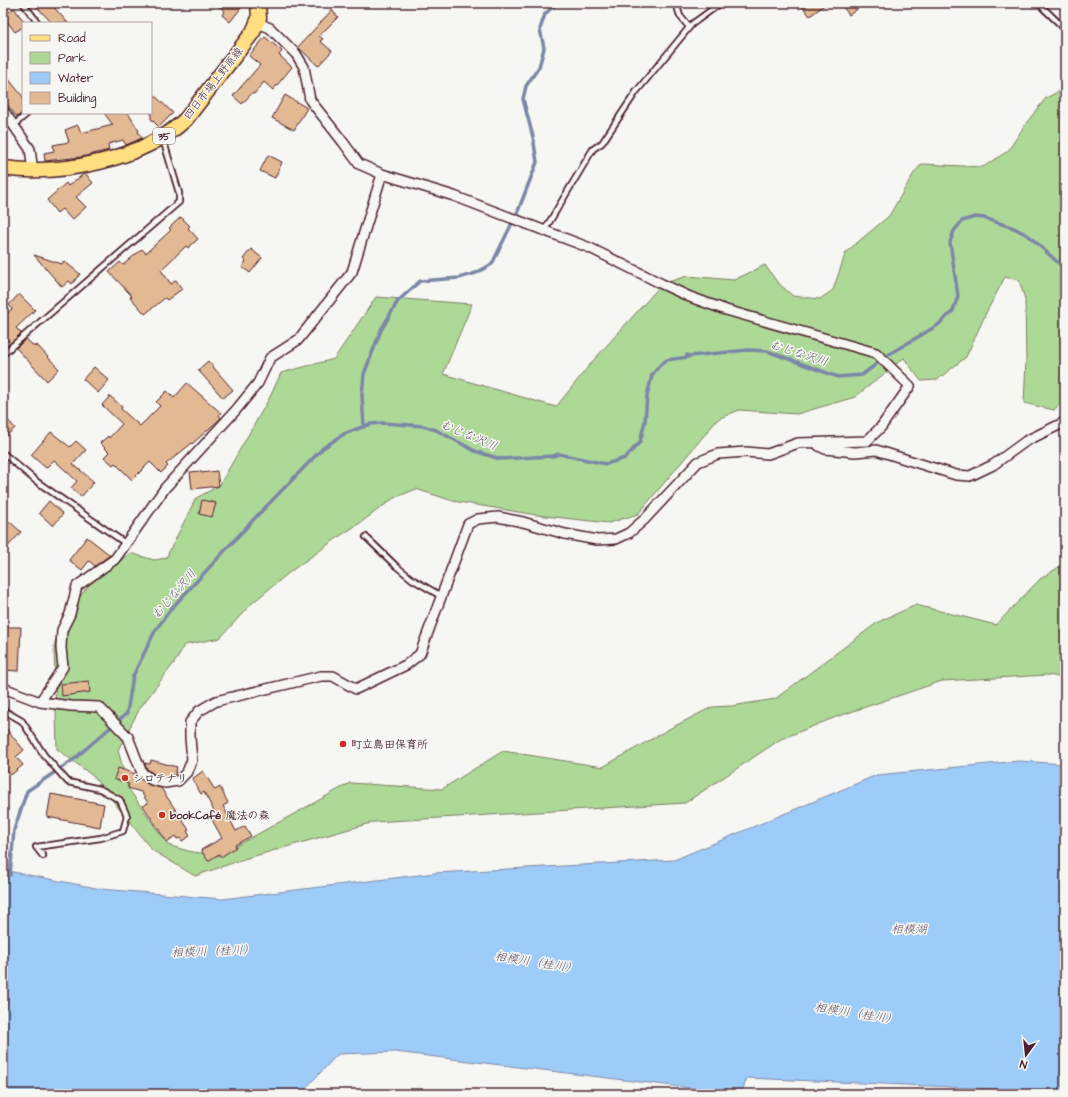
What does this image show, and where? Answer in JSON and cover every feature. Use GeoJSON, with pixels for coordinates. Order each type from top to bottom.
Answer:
{"type":"FeatureCollection","features":[{"type":"Feature","properties":{"kind":"main road"},"geometry":{"type":"LineString","coordinates":[[258,3],[258,23]]}},
{"type":"Feature","properties":{"kind":"main road","name":"四日市場上野原線"},"geometry":{"type":"LineString","coordinates":[[3,168],[33,171],[54,170],[87,165],[136,150],[162,137],[186,119],[253,32],[258,23]]}},
{"type":"Feature","properties":{"kind":"street"},"geometry":{"type":"LineString","coordinates":[[3,688],[40,702],[71,706],[99,707],[128,737],[142,773],[152,780],[165,783],[178,781],[187,772],[192,760],[190,722],[199,711],[216,701],[321,676],[333,676],[356,689],[406,665],[420,654],[468,524],[478,519],[498,517],[523,522],[565,534],[597,540],[616,539],[629,533],[645,519],[698,462],[718,454],[746,452],[768,454],[798,443],[867,441],[910,386],[876,353],[726,310],[669,287],[590,248],[454,196],[382,174],[359,164],[310,100],[304,67],[296,54],[270,28],[258,23]]}},
{"type":"Feature","properties":{"kind":"street"},"geometry":{"type":"LineString","coordinates":[[3,110],[30,149],[33,171]]}},
{"type":"Feature","properties":{"kind":"street"},"geometry":{"type":"LineString","coordinates":[[40,702],[63,667],[61,648],[62,630],[70,614],[77,586],[115,559],[165,488],[236,410],[258,383],[270,358],[298,340],[352,272],[382,174]]}},
{"type":"Feature","properties":{"kind":"street"},"geometry":{"type":"LineString","coordinates":[[814,443],[825,449],[856,452],[876,450],[956,475],[970,476],[993,465],[1026,441],[1065,422]]}},
{"type":"Feature","properties":{"kind":"lane"},"geometry":{"type":"LineString","coordinates":[[23,3],[37,22]]}},
{"type":"Feature","properties":{"kind":"lane"},"geometry":{"type":"LineString","coordinates":[[676,3],[680,16],[689,27]]}},
{"type":"Feature","properties":{"kind":"lane"},"geometry":{"type":"LineString","coordinates":[[544,231],[593,149],[602,143],[636,92],[689,27],[721,3]]}},
{"type":"Feature","properties":{"kind":"lane"},"geometry":{"type":"LineString","coordinates":[[1038,3],[1065,29]]}},
{"type":"Feature","properties":{"kind":"lane"},"geometry":{"type":"LineString","coordinates":[[14,125],[27,114]]}},
{"type":"Feature","properties":{"kind":"lane"},"geometry":{"type":"LineString","coordinates":[[3,354],[179,202],[179,193],[162,137]]}},
{"type":"Feature","properties":{"kind":"lane"},"geometry":{"type":"LineString","coordinates":[[3,453],[36,481],[125,543]]}},
{"type":"Feature","properties":{"kind":"lane"},"geometry":{"type":"LineString","coordinates":[[366,537],[412,579],[441,596]]}},
{"type":"Feature","properties":{"kind":"lane"},"geometry":{"type":"LineString","coordinates":[[3,710],[22,721],[44,755],[68,782],[100,789],[120,800],[127,816],[123,831],[101,838],[36,847],[43,856]]}},
{"type":"Feature","properties":{"kind":"green space"},"geometry":{"type":"Polygon","coordinates":[[[1065,88],[1065,398],[1054,410],[1024,403],[1026,361],[1025,299],[1019,280],[1005,277],[986,313],[966,357],[937,380],[921,381],[904,358],[855,397],[797,414],[739,410],[718,419],[638,514],[609,523],[536,515],[453,501],[416,489],[394,498],[291,571],[251,604],[220,638],[184,645],[177,659],[140,708],[118,750],[128,788],[168,845],[188,851],[218,856],[350,783],[442,789],[503,751],[603,767],[669,729],[712,707],[732,706],[775,699],[878,622],[916,605],[996,625],[1040,579],[1065,563],[1065,678],[1047,675],[942,681],[836,717],[781,739],[685,803],[374,822],[244,859],[195,876],[152,850],[93,776],[57,749],[54,646],[61,621],[88,586],[130,553],[154,560],[166,558],[196,498],[219,486],[270,397],[281,373],[334,359],[376,297],[472,304],[443,374],[556,407],[592,362],[662,284],[687,276],[734,280],[765,265],[777,282],[793,296],[820,299],[833,290],[846,252],[889,216],[914,173],[922,164],[983,167],[1008,151],[1027,122],[1046,98],[1065,88]]]}},
{"type":"Feature","properties":{"kind":"water","name":"相模湖"},"geometry":{"type":"Polygon","coordinates":[[[1019,761],[1065,764],[1065,1094],[1010,1094],[997,1089],[747,1078],[741,1094],[739,1094],[395,1052],[338,1054],[300,1094],[3,1094],[3,870],[101,889],[222,899],[435,873],[674,860],[877,775],[1019,761]]]}},
{"type":"Feature","properties":{"kind":"building"},"geometry":{"type":"Polygon","coordinates":[[[33,3],[50,3],[67,22],[51,22],[33,3]]]}},
{"type":"Feature","properties":{"kind":"building"},"geometry":{"type":"Polygon","coordinates":[[[215,3],[235,3],[241,8],[230,22],[222,15],[225,11],[215,3]]]}},
{"type":"Feature","properties":{"kind":"building"},"geometry":{"type":"Polygon","coordinates":[[[799,3],[827,3],[810,16],[799,3]]]}},
{"type":"Feature","properties":{"kind":"building"},"geometry":{"type":"Polygon","coordinates":[[[840,3],[866,3],[849,15],[840,3]]]}},
{"type":"Feature","properties":{"kind":"building"},"geometry":{"type":"Polygon","coordinates":[[[14,8],[24,22],[22,22],[22,28],[15,32],[3,16],[14,8]]]}},
{"type":"Feature","properties":{"kind":"building"},"geometry":{"type":"Polygon","coordinates":[[[332,10],[338,17],[319,36],[323,39],[320,41],[332,51],[318,66],[298,47],[332,10]]]}},
{"type":"Feature","properties":{"kind":"building"},"geometry":{"type":"Polygon","coordinates":[[[265,37],[282,51],[279,55],[292,67],[273,90],[264,82],[254,94],[252,93],[242,104],[233,96],[260,65],[249,56],[265,37]]]}},
{"type":"Feature","properties":{"kind":"building"},"geometry":{"type":"Polygon","coordinates":[[[3,72],[22,96],[22,113],[17,117],[3,99],[3,72]]]}},
{"type":"Feature","properties":{"kind":"building"},"geometry":{"type":"Polygon","coordinates":[[[152,93],[173,113],[159,127],[151,119],[152,93]]]}},
{"type":"Feature","properties":{"kind":"building"},"geometry":{"type":"Polygon","coordinates":[[[285,95],[307,108],[294,130],[272,118],[285,95]]]}},
{"type":"Feature","properties":{"kind":"building"},"geometry":{"type":"Polygon","coordinates":[[[105,114],[129,114],[142,138],[126,145],[123,140],[108,144],[109,150],[81,157],[45,161],[44,153],[54,151],[53,145],[69,142],[65,130],[78,125],[81,133],[113,125],[105,114]]]}},
{"type":"Feature","properties":{"kind":"building"},"geometry":{"type":"Polygon","coordinates":[[[268,155],[282,162],[275,178],[260,171],[268,155]]]}},
{"type":"Feature","properties":{"kind":"building"},"geometry":{"type":"Polygon","coordinates":[[[85,173],[93,183],[76,197],[86,207],[72,220],[62,209],[57,213],[47,200],[66,183],[68,186],[85,173]]]}},
{"type":"Feature","properties":{"kind":"building"},"geometry":{"type":"Polygon","coordinates":[[[181,217],[190,226],[188,228],[198,239],[188,248],[186,246],[161,270],[171,284],[176,280],[182,289],[167,300],[165,298],[145,314],[130,297],[132,296],[109,272],[120,262],[123,265],[142,249],[146,253],[171,230],[169,228],[181,217]]]}},
{"type":"Feature","properties":{"kind":"building"},"geometry":{"type":"Polygon","coordinates":[[[251,249],[262,258],[250,273],[242,267],[246,261],[243,259],[251,249]]]}},
{"type":"Feature","properties":{"kind":"building"},"geometry":{"type":"Polygon","coordinates":[[[34,255],[62,264],[64,261],[80,274],[72,284],[69,281],[62,287],[34,255]]]}},
{"type":"Feature","properties":{"kind":"building"},"geometry":{"type":"Polygon","coordinates":[[[19,294],[35,310],[16,328],[21,333],[11,343],[8,340],[3,344],[3,317],[12,309],[9,305],[19,294]]]}},
{"type":"Feature","properties":{"kind":"building"},"geometry":{"type":"Polygon","coordinates":[[[26,339],[35,347],[37,345],[59,369],[47,381],[16,348],[26,339]]]}},
{"type":"Feature","properties":{"kind":"building"},"geometry":{"type":"Polygon","coordinates":[[[208,361],[233,390],[223,398],[198,370],[208,361]]]}},
{"type":"Feature","properties":{"kind":"building"},"geometry":{"type":"Polygon","coordinates":[[[94,367],[109,380],[98,393],[83,379],[94,367]]]}},
{"type":"Feature","properties":{"kind":"building"},"geometry":{"type":"Polygon","coordinates":[[[187,383],[221,413],[219,415],[221,418],[192,444],[166,464],[168,466],[161,473],[150,462],[132,480],[115,463],[113,465],[104,457],[109,452],[100,443],[108,436],[109,438],[122,424],[102,405],[110,396],[122,407],[121,409],[140,426],[160,406],[156,402],[167,391],[174,398],[187,383]]]}},
{"type":"Feature","properties":{"kind":"building"},"geometry":{"type":"Polygon","coordinates":[[[3,415],[15,428],[3,439],[3,415]]]}},
{"type":"Feature","properties":{"kind":"building"},"geometry":{"type":"Polygon","coordinates":[[[51,432],[70,447],[76,441],[86,450],[73,464],[94,482],[81,497],[71,488],[77,481],[54,460],[46,468],[31,455],[51,432]]]}},
{"type":"Feature","properties":{"kind":"building"},"geometry":{"type":"Polygon","coordinates":[[[201,471],[201,473],[217,471],[219,486],[192,489],[190,472],[201,471]]]}},
{"type":"Feature","properties":{"kind":"building"},"geometry":{"type":"Polygon","coordinates":[[[202,500],[216,503],[212,517],[199,514],[202,500]]]}},
{"type":"Feature","properties":{"kind":"building"},"geometry":{"type":"Polygon","coordinates":[[[49,501],[63,514],[53,526],[39,513],[49,501]]]}},
{"type":"Feature","properties":{"kind":"building"},"geometry":{"type":"Polygon","coordinates":[[[10,522],[21,532],[3,552],[3,529],[10,522]]]}},
{"type":"Feature","properties":{"kind":"building"},"geometry":{"type":"Polygon","coordinates":[[[87,537],[110,555],[95,566],[89,561],[82,570],[69,560],[87,537]]]}},
{"type":"Feature","properties":{"kind":"building"},"geometry":{"type":"Polygon","coordinates":[[[3,627],[21,627],[19,671],[3,670],[3,627]]]}},
{"type":"Feature","properties":{"kind":"building"},"geometry":{"type":"Polygon","coordinates":[[[89,681],[90,692],[62,696],[61,684],[89,681]]]}},
{"type":"Feature","properties":{"kind":"building"},"geometry":{"type":"Polygon","coordinates":[[[3,725],[24,750],[16,757],[23,765],[11,775],[3,766],[3,725]]]}},
{"type":"Feature","properties":{"kind":"building"},"geometry":{"type":"Polygon","coordinates":[[[151,760],[177,767],[175,775],[165,777],[154,774],[147,769],[145,764],[150,764],[151,760]]]}},
{"type":"Feature","properties":{"kind":"building"},"geometry":{"type":"Polygon","coordinates":[[[118,768],[136,774],[149,785],[161,788],[189,830],[187,831],[190,836],[182,841],[180,838],[177,839],[175,836],[167,842],[143,806],[148,803],[141,792],[128,788],[129,784],[114,779],[118,768]]]}},
{"type":"Feature","properties":{"kind":"building"},"geometry":{"type":"Polygon","coordinates":[[[203,771],[215,790],[220,787],[228,803],[223,806],[236,831],[245,826],[251,836],[235,845],[236,847],[221,857],[219,854],[208,861],[201,850],[222,838],[210,816],[215,813],[204,792],[201,794],[192,779],[203,771]]]}},
{"type":"Feature","properties":{"kind":"building"},"geometry":{"type":"Polygon","coordinates":[[[51,794],[104,804],[100,827],[47,817],[51,794]]]}},
{"type":"Feature","properties":{"kind":"waterway"},"geometry":{"type":"LineString","coordinates":[[364,427],[362,395],[364,374],[381,330],[398,301],[420,281],[459,278],[476,273],[492,264],[518,211],[537,162],[533,137],[523,99],[526,86],[539,67],[544,48],[540,29],[545,14],[557,3]]}},
{"type":"Feature","properties":{"kind":"waterway","name":"むじな沢川"},"geometry":{"type":"LineString","coordinates":[[10,875],[14,830],[27,791],[73,760],[127,713],[133,676],[155,631],[170,610],[254,519],[323,448],[344,434],[370,424],[383,423],[423,426],[436,430],[475,451],[500,459],[553,456],[559,454],[606,464],[625,458],[640,442],[645,421],[647,396],[652,375],[660,365],[667,360],[688,357],[687,355],[690,356],[748,350],[767,351],[838,377],[862,375],[891,353],[938,325],[953,311],[958,296],[950,242],[954,231],[962,221],[975,217],[984,218],[1014,228],[1029,236],[1065,269]]}},
{"type":"Feature","properties":{"kind":"place","name":"町立島田保育所"},"geometry":{"type":"Point","coordinates":[343,744]}},
{"type":"Feature","properties":{"kind":"place","name":"シロテナリ"},"geometry":{"type":"Point","coordinates":[125,778]}},
{"type":"Feature","properties":{"kind":"place","name":"bookCafé 魔法の森"},"geometry":{"type":"Point","coordinates":[162,815]}},
{"type":"Feature","properties":{"kind":"water label","name":"相模川（桂川）"},"geometry":{"type":"Point","coordinates":[213,951]}},
{"type":"Feature","properties":{"kind":"water label","name":"相模川（桂川）"},"geometry":{"type":"Point","coordinates":[536,962]}},
{"type":"Feature","properties":{"kind":"water label","name":"相模川（桂川）"},"geometry":{"type":"Point","coordinates":[856,1013]}}]}
